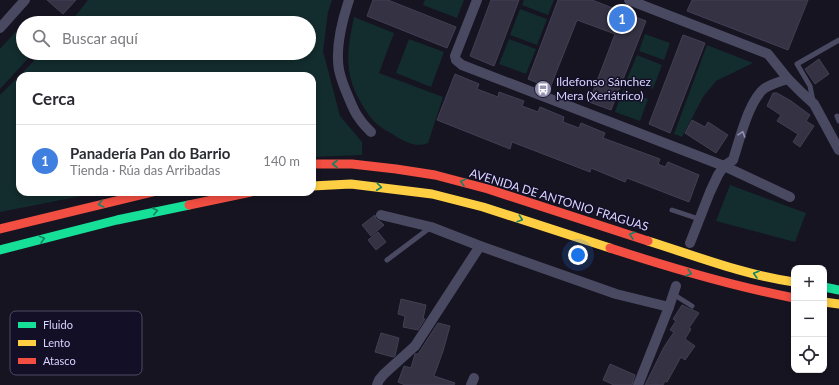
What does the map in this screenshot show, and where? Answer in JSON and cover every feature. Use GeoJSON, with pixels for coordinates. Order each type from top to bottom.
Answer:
{"type":"FeatureCollection","features":[{"type":"Feature","properties":{"kind":"highway","name":"AVENIDA DE ANTONIO FRAGUAS"},"geometry":{"type":"LineString","coordinates":[[316,164],[352,164],[435,175],[488,189],[720,264],[773,279],[791,282]]}},
{"type":"Feature","properties":{"kind":"highway"},"geometry":{"type":"LineString","coordinates":[[316,186],[351,184],[432,194],[483,207],[703,277],[791,297]]}},
{"type":"Feature","properties":{"kind":"highway"},"geometry":{"type":"LineString","coordinates":[[0,228],[136,196]]}},
{"type":"Feature","properties":{"kind":"highway"},"geometry":{"type":"LineString","coordinates":[[0,250],[117,220],[232,196]]}},
{"type":"Feature","properties":{"kind":"highway"},"geometry":{"type":"LineString","coordinates":[[703,277],[735,293],[756,299]]}},
{"type":"Feature","properties":{"kind":"highway"},"geometry":{"type":"LineString","coordinates":[[827,288],[839,290]]}},
{"type":"Feature","properties":{"kind":"highway"},"geometry":{"type":"LineString","coordinates":[[827,302],[839,304]]}},
{"type":"Feature","properties":{"kind":"street"},"geometry":{"type":"LineString","coordinates":[[0,28],[25,0]]}},
{"type":"Feature","properties":{"kind":"street"},"geometry":{"type":"LineString","coordinates":[[349,0],[342,24],[338,56],[339,69],[352,106],[358,117],[371,132]]}},
{"type":"Feature","properties":{"kind":"street"},"geometry":{"type":"LineString","coordinates":[[477,0],[455,56],[456,60],[462,65],[724,166],[790,196]]}},
{"type":"Feature","properties":{"kind":"street"},"geometry":{"type":"LineString","coordinates":[[629,0],[768,54],[788,79],[814,104],[839,150]]}},
{"type":"Feature","properties":{"kind":"street"},"geometry":{"type":"LineString","coordinates":[[690,243],[710,192],[724,166],[733,160],[748,113],[757,97],[765,88],[788,79]]}},
{"type":"Feature","properties":{"kind":"street"},"geometry":{"type":"LineString","coordinates":[[381,215],[431,226],[480,246],[616,294],[669,307]]}},
{"type":"Feature","properties":{"kind":"street"},"geometry":{"type":"LineString","coordinates":[[377,385],[384,374],[415,346],[480,246]]}},
{"type":"Feature","properties":{"kind":"street"},"geometry":{"type":"LineString","coordinates":[[638,385],[669,307],[674,290]]}},
{"type":"Feature","properties":{"kind":"lane"},"geometry":{"type":"LineString","coordinates":[[814,104],[810,86],[797,64],[839,40]]}},
{"type":"Feature","properties":{"kind":"lane"},"geometry":{"type":"LineString","coordinates":[[672,210],[699,219]]}},
{"type":"Feature","properties":{"kind":"lane"},"geometry":{"type":"LineString","coordinates":[[386,260],[431,226]]}},
{"type":"Feature","properties":{"kind":"lane"},"geometry":{"type":"LineString","coordinates":[[674,290],[692,306]]}},
{"type":"Feature","properties":{"kind":"green space"},"geometry":{"type":"Polygon","coordinates":[[[88,0],[332,0],[328,12],[323,51],[340,116],[362,142],[362,155],[316,157],[316,72],[23,72],[35,60],[316,60],[316,16],[75,16],[88,0]]]}},
{"type":"Feature","properties":{"kind":"green space"},"geometry":{"type":"Polygon","coordinates":[[[425,0],[464,0],[457,18],[423,5],[425,0]]]}},
{"type":"Feature","properties":{"kind":"green space"},"geometry":{"type":"Polygon","coordinates":[[[524,0],[554,0],[548,15],[522,5],[524,0]]]}},
{"type":"Feature","properties":{"kind":"green space"},"geometry":{"type":"Polygon","coordinates":[[[520,9],[547,19],[537,45],[510,35],[520,9]]]}},
{"type":"Feature","properties":{"kind":"green space"},"geometry":{"type":"Polygon","coordinates":[[[354,17],[394,33],[379,73],[443,97],[428,143],[414,145],[402,140],[378,125],[363,106],[352,83],[348,62],[348,52],[354,17]]]}},
{"type":"Feature","properties":{"kind":"green space"},"geometry":{"type":"Polygon","coordinates":[[[16,31],[16,60],[27,60],[0,89],[0,49],[16,31]]]}},
{"type":"Feature","properties":{"kind":"green space"},"geometry":{"type":"Polygon","coordinates":[[[645,34],[670,43],[664,60],[639,51],[645,34]]]}},
{"type":"Feature","properties":{"kind":"green space"},"geometry":{"type":"Polygon","coordinates":[[[409,39],[444,52],[431,87],[396,73],[409,39]]]}},
{"type":"Feature","properties":{"kind":"green space"},"geometry":{"type":"Polygon","coordinates":[[[509,39],[536,49],[526,74],[499,64],[509,39]]]}},
{"type":"Feature","properties":{"kind":"green space"},"geometry":{"type":"Polygon","coordinates":[[[707,45],[753,63],[716,81],[703,97],[682,137],[674,134],[707,45]]]}},
{"type":"Feature","properties":{"kind":"green space"},"geometry":{"type":"Polygon","coordinates":[[[637,55],[662,65],[653,89],[627,79],[637,55]]]}},
{"type":"Feature","properties":{"kind":"green space"},"geometry":{"type":"Polygon","coordinates":[[[16,79],[16,196],[82,196],[0,212],[0,95],[16,79]]]}},
{"type":"Feature","properties":{"kind":"green space"},"geometry":{"type":"Polygon","coordinates":[[[623,90],[648,99],[640,121],[615,112],[623,90]]]}},
{"type":"Feature","properties":{"kind":"green space"},"geometry":{"type":"Polygon","coordinates":[[[730,185],[806,213],[795,242],[716,221],[730,185]]]}},
{"type":"Feature","properties":{"kind":"building"},"geometry":{"type":"Polygon","coordinates":[[[47,0],[76,0],[63,14],[47,0]]]}},
{"type":"Feature","properties":{"kind":"building"},"geometry":{"type":"Polygon","coordinates":[[[373,0],[388,0],[456,27],[447,48],[367,16],[373,0]]]}},
{"type":"Feature","properties":{"kind":"building"},"geometry":{"type":"Polygon","coordinates":[[[491,0],[519,0],[494,66],[470,56],[491,0]]]}},
{"type":"Feature","properties":{"kind":"building"},"geometry":{"type":"Polygon","coordinates":[[[558,0],[592,0],[646,21],[611,110],[589,102],[615,34],[577,20],[550,88],[528,79],[558,0]]]}},
{"type":"Feature","properties":{"kind":"building"},"geometry":{"type":"Polygon","coordinates":[[[692,0],[808,0],[788,50],[687,11],[692,0]]]}},
{"type":"Feature","properties":{"kind":"building"},"geometry":{"type":"Polygon","coordinates":[[[683,35],[705,43],[670,133],[649,124],[683,35]]]}},
{"type":"Feature","properties":{"kind":"building"},"geometry":{"type":"Polygon","coordinates":[[[819,59],[829,74],[815,84],[805,69],[819,59]]]}},
{"type":"Feature","properties":{"kind":"building"},"geometry":{"type":"Polygon","coordinates":[[[455,74],[479,84],[477,89],[498,97],[499,92],[524,101],[522,106],[538,112],[540,107],[564,117],[563,122],[579,128],[581,123],[605,133],[603,138],[660,159],[658,164],[665,167],[668,162],[699,175],[689,202],[627,178],[625,182],[591,168],[590,172],[512,142],[510,149],[437,120],[455,74]]]}},
{"type":"Feature","properties":{"kind":"building"},"geometry":{"type":"Polygon","coordinates":[[[773,93],[777,93],[791,101],[810,115],[806,121],[814,126],[800,147],[793,142],[798,134],[777,121],[781,115],[767,106],[773,93]]]}},
{"type":"Feature","properties":{"kind":"building"},"geometry":{"type":"Polygon","coordinates":[[[692,120],[705,127],[708,122],[728,135],[716,153],[685,133],[692,120]]]}},
{"type":"Feature","properties":{"kind":"building"},"geometry":{"type":"Polygon","coordinates":[[[375,215],[376,219],[384,225],[371,236],[362,225],[375,215]]]}},
{"type":"Feature","properties":{"kind":"building"},"geometry":{"type":"Polygon","coordinates":[[[378,232],[386,242],[376,250],[368,240],[378,232]]]}},
{"type":"Feature","properties":{"kind":"building"},"geometry":{"type":"Polygon","coordinates":[[[401,299],[426,305],[423,319],[425,319],[418,330],[403,327],[405,316],[398,314],[401,299]]]}},
{"type":"Feature","properties":{"kind":"building"},"geometry":{"type":"Polygon","coordinates":[[[682,305],[699,313],[689,328],[691,329],[685,339],[695,346],[685,360],[681,357],[667,382],[665,381],[663,385],[645,385],[664,347],[674,332],[670,330],[676,321],[673,319],[682,305]]]}},
{"type":"Feature","properties":{"kind":"building"},"geometry":{"type":"Polygon","coordinates":[[[438,323],[450,326],[434,376],[455,383],[454,385],[405,385],[398,382],[404,366],[411,368],[415,354],[418,354],[438,323]]]}},
{"type":"Feature","properties":{"kind":"building"},"geometry":{"type":"Polygon","coordinates":[[[381,333],[399,338],[395,356],[393,357],[375,352],[381,333]]]}},
{"type":"Feature","properties":{"kind":"building"},"geometry":{"type":"Polygon","coordinates":[[[610,364],[635,375],[632,385],[614,385],[603,380],[610,364]]]}},
{"type":"Feature","properties":{"kind":"traffic: fast"},"geometry":{"type":"LineString","coordinates":[[0,250],[117,220],[189,205]]}},
{"type":"Feature","properties":{"kind":"traffic: fast"},"geometry":{"type":"LineString","coordinates":[[827,288],[839,290]]}},
{"type":"Feature","properties":{"kind":"traffic: slow"},"geometry":{"type":"LineString","coordinates":[[316,186],[351,184],[432,194],[483,207],[610,248]]}},
{"type":"Feature","properties":{"kind":"traffic: slow"},"geometry":{"type":"LineString","coordinates":[[648,241],[738,270],[791,282]]}},
{"type":"Feature","properties":{"kind":"traffic: slow"},"geometry":{"type":"LineString","coordinates":[[827,302],[839,304]]}},
{"type":"Feature","properties":{"kind":"traffic: jam"},"geometry":{"type":"LineString","coordinates":[[316,164],[352,164],[435,175],[488,189],[648,241]]}},
{"type":"Feature","properties":{"kind":"traffic: jam"},"geometry":{"type":"LineString","coordinates":[[0,229],[136,196]]}},
{"type":"Feature","properties":{"kind":"traffic: jam"},"geometry":{"type":"LineString","coordinates":[[189,205],[232,196]]}},
{"type":"Feature","properties":{"kind":"traffic: jam"},"geometry":{"type":"LineString","coordinates":[[610,248],[702,276],[791,297]]}},
{"type":"Feature","properties":{"kind":"place","name":"Panadería Pan do Barrio"},"geometry":{"type":"Point","coordinates":[622,19]}},
{"type":"Feature","properties":{"kind":"place","name":"Ildefonso Sánchez Mera (Xeriátrico)"},"geometry":{"type":"Point","coordinates":[543,89]}}]}
